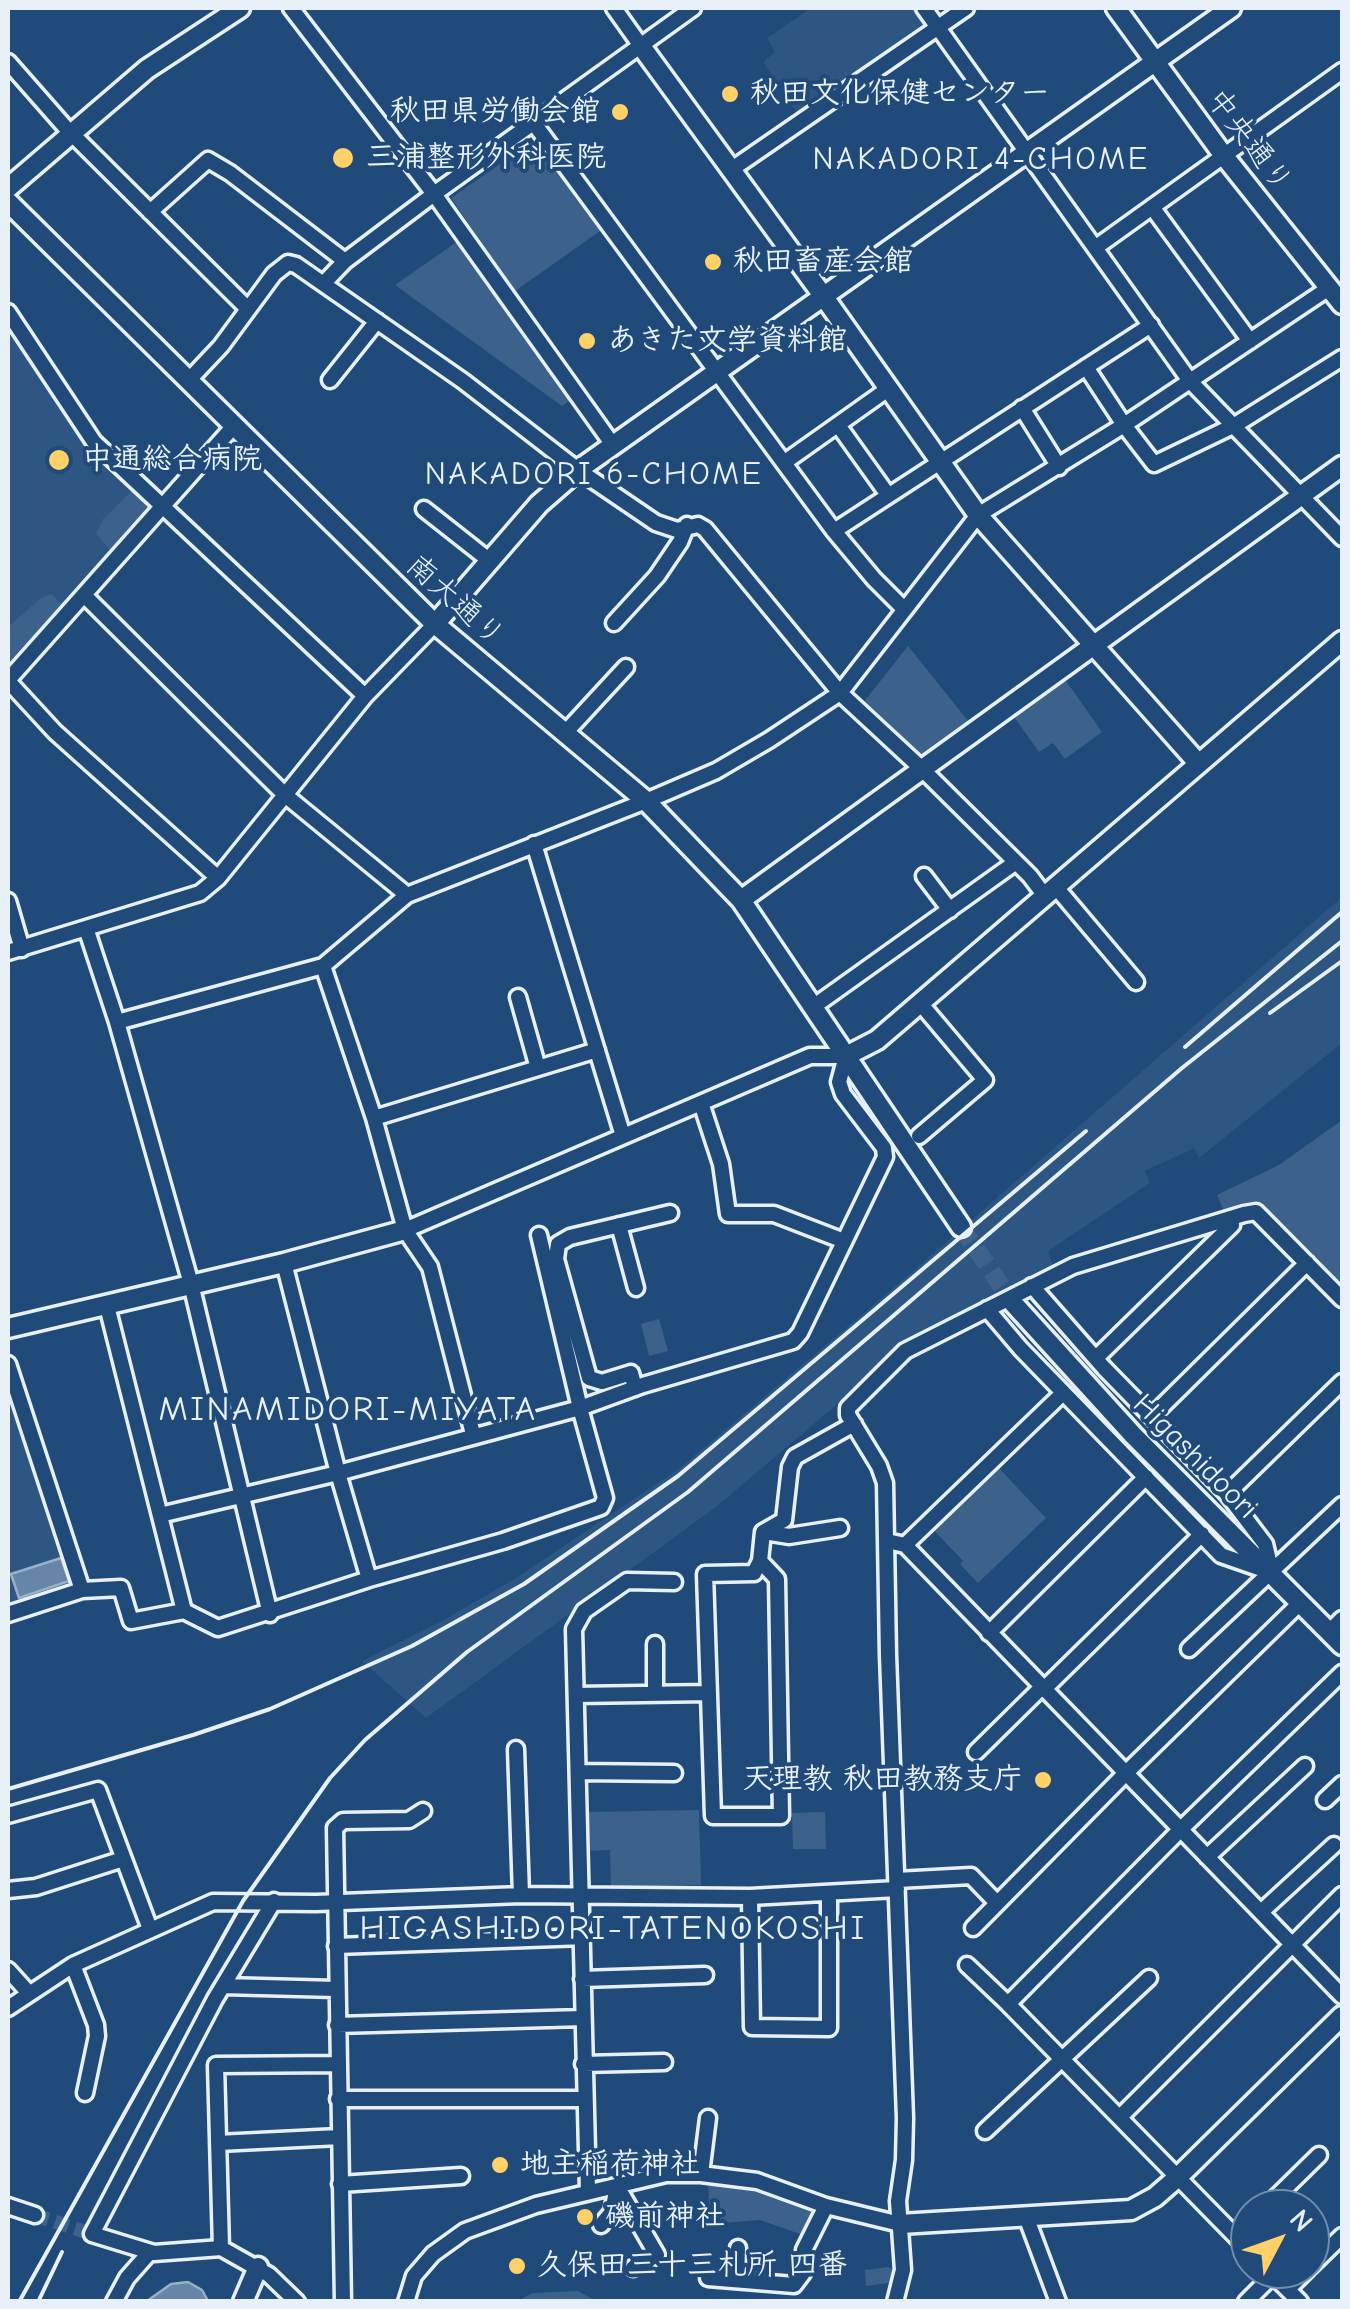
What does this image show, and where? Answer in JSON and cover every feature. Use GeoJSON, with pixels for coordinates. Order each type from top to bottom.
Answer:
{"type":"FeatureCollection","features":[{"type":"Feature","properties":{"kind":"street"},"geometry":{"type":"LineString","coordinates":[[8,188],[147,68],[240,8]]}},
{"type":"Feature","properties":{"kind":"street"},"geometry":{"type":"LineString","coordinates":[[291,8],[434,194],[613,445]]}},
{"type":"Feature","properties":{"kind":"street"},"geometry":{"type":"LineString","coordinates":[[614,8],[978,515],[1198,763]]}},
{"type":"Feature","properties":{"kind":"street"},"geometry":{"type":"LineString","coordinates":[[324,283],[345,261],[434,194],[693,8]]}},
{"type":"Feature","properties":{"kind":"street"},"geometry":{"type":"LineString","coordinates":[[924,8],[1190,381],[1342,538]]}},
{"type":"Feature","properties":{"kind":"street"},"geometry":{"type":"LineString","coordinates":[[732,169],[966,8]]}},
{"type":"Feature","properties":{"kind":"street","name":"中央通り"},"geometry":{"type":"LineString","coordinates":[[1116,8],[1224,156],[1342,304]]}},
{"type":"Feature","properties":{"kind":"street"},"geometry":{"type":"LineString","coordinates":[[8,901],[15,950],[200,893],[218,878],[365,696],[435,624],[539,504],[578,470],[1231,8]]}},
{"type":"Feature","properties":{"kind":"street"},"geometry":{"type":"LineString","coordinates":[[8,62],[70,132],[248,309]]}},
{"type":"Feature","properties":{"kind":"street"},"geometry":{"type":"LineString","coordinates":[[1095,248],[1342,71]]}},
{"type":"Feature","properties":{"kind":"street"},"geometry":{"type":"LineString","coordinates":[[532,122],[834,530],[904,609]]}},
{"type":"Feature","properties":{"kind":"street"},"geometry":{"type":"LineString","coordinates":[[150,212],[208,160],[345,261]]}},
{"type":"Feature","properties":{"kind":"street","name":"南大通り"},"geometry":{"type":"LineString","coordinates":[[8,202],[435,624],[646,801],[741,900],[846,1056]]}},
{"type":"Feature","properties":{"kind":"street"},"geometry":{"type":"LineString","coordinates":[[1152,207],[1250,341]]}},
{"type":"Feature","properties":{"kind":"street"},"geometry":{"type":"LineString","coordinates":[[188,381],[221,346],[274,274],[288,263],[324,283],[656,523],[677,530],[698,525],[705,529],[840,693],[1050,891],[1136,982]]}},
{"type":"Feature","properties":{"kind":"street"},"geometry":{"type":"LineString","coordinates":[[117,1022],[323,966],[407,894],[716,770],[840,693],[978,515],[1124,425],[1329,288]]}},
{"type":"Feature","properties":{"kind":"street"},"geometry":{"type":"LineString","coordinates":[[8,312],[94,442],[160,508],[365,696]]}},
{"type":"Feature","properties":{"kind":"street"},"geometry":{"type":"LineString","coordinates":[[330,380],[377,321]]}},
{"type":"Feature","properties":{"kind":"street"},"geometry":{"type":"LineString","coordinates":[[834,530],[1151,326]]}},
{"type":"Feature","properties":{"kind":"street"},"geometry":{"type":"LineString","coordinates":[[1086,367],[1154,464],[1235,425],[1342,358]]}},
{"type":"Feature","properties":{"kind":"street"},"geometry":{"type":"LineString","coordinates":[[784,462],[888,389]]}},
{"type":"Feature","properties":{"kind":"street"},"geometry":{"type":"LineString","coordinates":[[1022,408],[1058,467]]}},
{"type":"Feature","properties":{"kind":"street"},"geometry":{"type":"LineString","coordinates":[[838,425],[888,495]]}},
{"type":"Feature","properties":{"kind":"street"},"geometry":{"type":"LineString","coordinates":[[218,878],[55,732],[8,680],[234,427]]}},
{"type":"Feature","properties":{"kind":"street"},"geometry":{"type":"LineString","coordinates":[[741,900],[1342,466]]}},
{"type":"Feature","properties":{"kind":"street"},"geometry":{"type":"LineString","coordinates":[[424,509],[490,561]]}},
{"type":"Feature","properties":{"kind":"street"},"geometry":{"type":"LineString","coordinates":[[614,622],[657,576],[687,526]]}},
{"type":"Feature","properties":{"kind":"street"},"geometry":{"type":"LineString","coordinates":[[85,596],[284,795],[407,894]]}},
{"type":"Feature","properties":{"kind":"street"},"geometry":{"type":"LineString","coordinates":[[8,1328],[284,1263],[404,1230],[810,1056],[846,1056],[876,1040],[1342,641]]}},
{"type":"Feature","properties":{"kind":"street"},"geometry":{"type":"LineString","coordinates":[[565,733],[626,667]]}},
{"type":"Feature","properties":{"kind":"street"},"geometry":{"type":"LineString","coordinates":[[534,844],[623,1136]]}},
{"type":"Feature","properties":{"kind":"street"},"geometry":{"type":"LineString","coordinates":[[813,1007],[1016,862]]}},
{"type":"Feature","properties":{"kind":"street"},"geometry":{"type":"LineString","coordinates":[[924,876],[950,910]]}},
{"type":"Feature","properties":{"kind":"street"},"geometry":{"type":"LineString","coordinates":[[86,928],[117,1022],[190,1284],[270,1614]]}},
{"type":"Feature","properties":{"kind":"street"},"geometry":{"type":"LineString","coordinates":[[323,966],[374,1118],[404,1230],[430,1267],[473,1434]]}},
{"type":"Feature","properties":{"kind":"street"},"geometry":{"type":"LineString","coordinates":[[518,998],[538,1068]]}},
{"type":"Feature","properties":{"kind":"street"},"geometry":{"type":"LineString","coordinates":[[919,1136],[985,1080],[920,1003]]}},
{"type":"Feature","properties":{"kind":"street"},"geometry":{"type":"LineString","coordinates":[[374,1118],[597,1050]]}},
{"type":"Feature","properties":{"kind":"street"},"geometry":{"type":"LineString","coordinates":[[846,1056],[961,1226]]}},
{"type":"Feature","properties":{"kind":"street"},"geometry":{"type":"LineString","coordinates":[[160,1515],[338,1473],[580,1408],[792,1341],[800,1333],[885,1157],[884,1148],[843,1094],[839,1082],[846,1056]]}},
{"type":"Feature","properties":{"kind":"street"},"geometry":{"type":"LineString","coordinates":[[701,1103],[721,1164],[728,1214],[774,1214],[844,1241]]}},
{"type":"Feature","properties":{"kind":"street"},"geometry":{"type":"LineString","coordinates":[[895,2302],[903,2270],[898,2201],[905,2118],[885,1483],[848,1415],[848,1408],[905,1351],[1073,1266],[1256,1212],[1342,1299]]}},
{"type":"Feature","properties":{"kind":"street"},"geometry":{"type":"LineString","coordinates":[[635,1388],[631,1373],[602,1382],[589,1378],[556,1259],[558,1244],[570,1237],[670,1213]]}},
{"type":"Feature","properties":{"kind":"street"},"geometry":{"type":"LineString","coordinates":[[1096,1358],[1232,1226],[1229,1219]]}},
{"type":"Feature","properties":{"kind":"street"},"geometry":{"type":"LineString","coordinates":[[619,1225],[636,1288]]}},
{"type":"Feature","properties":{"kind":"street"},"geometry":{"type":"LineString","coordinates":[[8,1614],[82,1590],[120,1588],[131,1621],[184,1612],[218,1628],[503,1541],[601,1506],[605,1498],[539,1234]]}},
{"type":"Feature","properties":{"kind":"street"},"geometry":{"type":"LineString","coordinates":[[284,1263],[369,1579]]}},
{"type":"Feature","properties":{"kind":"street"},"geometry":{"type":"LineString","coordinates":[[1152,1416],[1307,1264]]}},
{"type":"Feature","properties":{"kind":"street"},"geometry":{"type":"LineString","coordinates":[[1032,1286],[1227,1494],[1265,1544],[1272,1573]]}},
{"type":"Feature","properties":{"kind":"street","name":"Higashidoori"},"geometry":{"type":"LineString","coordinates":[[1013,1303],[1132,1435],[1301,1602],[1338,1632]]}},
{"type":"Feature","properties":{"kind":"street"},"geometry":{"type":"LineString","coordinates":[[107,1306],[184,1612]]}},
{"type":"Feature","properties":{"kind":"street"},"geometry":{"type":"LineString","coordinates":[[987,1310],[1221,1555],[1272,1573]]}},
{"type":"Feature","properties":{"kind":"street"},"geometry":{"type":"LineString","coordinates":[[8,1364],[82,1590]]}},
{"type":"Feature","properties":{"kind":"street"},"geometry":{"type":"LineString","coordinates":[[1227,1494],[1342,1382]]}},
{"type":"Feature","properties":{"kind":"street"},"geometry":{"type":"LineString","coordinates":[[906,1544],[1064,1393]]}},
{"type":"Feature","properties":{"kind":"street"},"geometry":{"type":"LineString","coordinates":[[763,1532],[784,1520],[790,1467],[795,1457],[854,1424]]}},
{"type":"Feature","properties":{"kind":"street"},"geometry":{"type":"LineString","coordinates":[[989,1633],[1146,1477]]}},
{"type":"Feature","properties":{"kind":"street"},"geometry":{"type":"LineString","coordinates":[[1189,1649],[1342,1505]]}},
{"type":"Feature","properties":{"kind":"street"},"geometry":{"type":"LineString","coordinates":[[763,1532],[788,1536],[840,1528]]}},
{"type":"Feature","properties":{"kind":"street"},"geometry":{"type":"LineString","coordinates":[[760,1561],[778,1578],[781,1816],[713,1816],[706,1574],[754,1573],[760,1561],[763,1532]]}},
{"type":"Feature","properties":{"kind":"street"},"geometry":{"type":"LineString","coordinates":[[976,1752],[1202,1534]]}},
{"type":"Feature","properties":{"kind":"street"},"geometry":{"type":"LineString","coordinates":[[887,1541],[906,1544],[1342,1996]]}},
{"type":"Feature","properties":{"kind":"street"},"geometry":{"type":"LineString","coordinates":[[588,2190],[574,1629],[584,1611],[626,1582],[674,1582]]}},
{"type":"Feature","properties":{"kind":"street"},"geometry":{"type":"LineString","coordinates":[[973,1928],[1301,1602]]}},
{"type":"Feature","properties":{"kind":"street"},"geometry":{"type":"LineString","coordinates":[[654,1644],[655,1694]]}},
{"type":"Feature","properties":{"kind":"street"},"geometry":{"type":"LineString","coordinates":[[1008,2004],[1342,1673]]}},
{"type":"Feature","properties":{"kind":"street"},"geometry":{"type":"LineString","coordinates":[[576,1695],[709,1693]]}},
{"type":"Feature","properties":{"kind":"street"},"geometry":{"type":"LineString","coordinates":[[516,1748],[521,1895]]}},
{"type":"Feature","properties":{"kind":"street"},"geometry":{"type":"LineString","coordinates":[[1208,1857],[1305,1766]]}},
{"type":"Feature","properties":{"kind":"street"},"geometry":{"type":"LineString","coordinates":[[579,1772],[674,1772]]}},
{"type":"Feature","properties":{"kind":"street"},"geometry":{"type":"LineString","coordinates":[[1326,1800],[1342,1784]]}},
{"type":"Feature","properties":{"kind":"street"},"geometry":{"type":"LineString","coordinates":[[8,1815],[98,1790],[150,1929]]}},
{"type":"Feature","properties":{"kind":"street"},"geometry":{"type":"LineString","coordinates":[[344,2302],[335,1828],[343,1820],[409,1820],[423,1810]]}},
{"type":"Feature","properties":{"kind":"street"},"geometry":{"type":"LineString","coordinates":[[1261,1912],[1334,1844]]}},
{"type":"Feature","properties":{"kind":"street"},"geometry":{"type":"LineString","coordinates":[[8,1890],[36,1888],[123,1859]]}},
{"type":"Feature","properties":{"kind":"street"},"geometry":{"type":"LineString","coordinates":[[8,2008],[72,1965],[214,1902],[521,1895],[829,1894],[971,1876],[998,1903]]}},
{"type":"Feature","properties":{"kind":"street"},"geometry":{"type":"LineString","coordinates":[[750,1896],[752,2027],[830,2028],[829,1894]]}},
{"type":"Feature","properties":{"kind":"street"},"geometry":{"type":"LineString","coordinates":[[1120,2117],[1342,1895]]}},
{"type":"Feature","properties":{"kind":"street"},"geometry":{"type":"LineString","coordinates":[[274,1902],[223,1986],[92,2234],[150,2252],[221,2248],[258,2267],[296,2302]]}},
{"type":"Feature","properties":{"kind":"street"},"geometry":{"type":"LineString","coordinates":[[336,1946],[584,1937]]}},
{"type":"Feature","properties":{"kind":"street"},"geometry":{"type":"LineString","coordinates":[[72,1965],[96,2025],[85,2093]]}},
{"type":"Feature","properties":{"kind":"street"},"geometry":{"type":"LineString","coordinates":[[967,1965],[1230,2229]]}},
{"type":"Feature","properties":{"kind":"street"},"geometry":{"type":"LineString","coordinates":[[8,1970],[28,1992]]}},
{"type":"Feature","properties":{"kind":"street"},"geometry":{"type":"LineString","coordinates":[[582,1979],[705,1975]]}},
{"type":"Feature","properties":{"kind":"street"},"geometry":{"type":"LineString","coordinates":[[985,2130],[1150,1978]]}},
{"type":"Feature","properties":{"kind":"street"},"geometry":{"type":"LineString","coordinates":[[223,1986],[336,1988]]}},
{"type":"Feature","properties":{"kind":"street"},"geometry":{"type":"LineString","coordinates":[[406,2302],[414,2276],[434,2254],[465,2231],[588,2190],[666,2174],[757,2181],[826,2206],[900,2224],[1131,2210],[1155,2197],[1178,2177],[1342,2016]]}},
{"type":"Feature","properties":{"kind":"street"},"geometry":{"type":"LineString","coordinates":[[337,2024],[583,2018]]}},
{"type":"Feature","properties":{"kind":"street"},"geometry":{"type":"LineString","coordinates":[[584,2064],[664,2062]]}},
{"type":"Feature","properties":{"kind":"street"},"geometry":{"type":"LineString","coordinates":[[221,2248],[216,2065],[337,2064]]}},
{"type":"Feature","properties":{"kind":"street"},"geometry":{"type":"LineString","coordinates":[[338,2099],[584,2099]]}},
{"type":"Feature","properties":{"kind":"street"},"geometry":{"type":"LineString","coordinates":[[701,2174],[708,2118]]}},
{"type":"Feature","properties":{"kind":"street"},"geometry":{"type":"LineString","coordinates":[[218,2143],[339,2137]]}},
{"type":"Feature","properties":{"kind":"street"},"geometry":{"type":"LineString","coordinates":[[1284,2189],[1318,2155]]}},
{"type":"Feature","properties":{"kind":"street"},"geometry":{"type":"LineString","coordinates":[[340,2184],[461,2176]]}},
{"type":"Feature","properties":{"kind":"street"},"geometry":{"type":"LineString","coordinates":[[601,2225],[612,2212],[618,2186]]}},
{"type":"Feature","properties":{"kind":"street"},"geometry":{"type":"LineString","coordinates":[[618,2186],[657,2255],[633,2268]]}},
{"type":"Feature","properties":{"kind":"street"},"geometry":{"type":"LineString","coordinates":[[8,2206],[35,2216]]}},
{"type":"Feature","properties":{"kind":"street"},"geometry":{"type":"LineString","coordinates":[[708,2278],[794,2284],[803,2273],[804,2250],[826,2206]]}},
{"type":"Feature","properties":{"kind":"street"},"geometry":{"type":"LineString","coordinates":[[1027,2218],[1058,2302]]}},
{"type":"Feature","properties":{"kind":"street"},"geometry":{"type":"LineString","coordinates":[[738,2248],[738,2278]]}},
{"type":"Feature","properties":{"kind":"street"},"geometry":{"type":"LineString","coordinates":[[114,2302],[150,2252]]}},
{"type":"Feature","properties":{"kind":"street"},"geometry":{"type":"LineString","coordinates":[[243,2302],[258,2267]]}},
{"type":"Feature","properties":{"kind":"street"},"geometry":{"type":"LineString","coordinates":[[1288,2289],[1300,2302]]}},
{"type":"Feature","properties":{"kind":"shaded area"},"geometry":{"type":"Polygon","coordinates":[[[811,8],[917,8],[930,27],[799,116],[763,62],[775,52],[767,38],[811,8]]]}},
{"type":"Feature","properties":{"kind":"shaded area"},"geometry":{"type":"Polygon","coordinates":[[[539,137],[603,229],[515,291],[451,198],[539,137]]]}},
{"type":"Feature","properties":{"kind":"shaded area"},"geometry":{"type":"Polygon","coordinates":[[[461,239],[576,396],[562,406],[395,285],[461,239]]]}},
{"type":"Feature","properties":{"kind":"shaded area","name":"中通総合病院"},"geometry":{"type":"Polygon","coordinates":[[[8,323],[71,416],[150,505],[8,665],[8,323]]]}},
{"type":"Feature","properties":{"kind":"shaded area"},"geometry":{"type":"Polygon","coordinates":[[[132,491],[150,505],[110,550],[96,534],[103,519],[132,491]]]}},
{"type":"Feature","properties":{"kind":"shaded area"},"geometry":{"type":"Polygon","coordinates":[[[51,594],[62,604],[8,665],[8,627],[51,594]]]}},
{"type":"Feature","properties":{"kind":"shaded area"},"geometry":{"type":"Polygon","coordinates":[[[908,646],[969,722],[926,754],[915,753],[863,703],[908,646]]]}},
{"type":"Feature","properties":{"kind":"shaded area"},"geometry":{"type":"Polygon","coordinates":[[[1064,678],[1102,732],[1065,759],[1053,743],[1039,752],[1012,714],[1064,678]]]}},
{"type":"Feature","properties":{"kind":"shaded area"},"geometry":{"type":"Polygon","coordinates":[[[1342,897],[1342,1043],[1199,1158],[1194,1148],[1145,1171],[1150,1183],[1048,1251],[1054,1269],[901,1350],[716,1507],[426,1718],[362,1661],[516,1578],[676,1471],[897,1285],[1342,897]]]}},
{"type":"Feature","properties":{"kind":"shaded area"},"geometry":{"type":"Polygon","coordinates":[[[1342,1120],[1342,1287],[1261,1207],[1226,1216],[1217,1195],[1279,1165],[1342,1120]]]}},
{"type":"Feature","properties":{"kind":"shaded area"},"geometry":{"type":"Polygon","coordinates":[[[659,1319],[668,1351],[649,1356],[641,1324],[659,1319]]]}},
{"type":"Feature","properties":{"kind":"shaded area"},"geometry":{"type":"Polygon","coordinates":[[[8,1382],[77,1586],[8,1608],[8,1382]]]}},
{"type":"Feature","properties":{"kind":"shaded area"},"geometry":{"type":"Polygon","coordinates":[[[995,1464],[1046,1518],[978,1583],[930,1526],[995,1464]]]}},
{"type":"Feature","properties":{"kind":"shaded area"},"geometry":{"type":"Polygon","coordinates":[[[61,1558],[69,1581],[19,1598],[11,1574],[61,1558]]]}},
{"type":"Feature","properties":{"kind":"shaded area"},"geometry":{"type":"Polygon","coordinates":[[[699,1810],[701,1885],[611,1887],[610,1850],[587,1851],[586,1812],[699,1810]]]}},
{"type":"Feature","properties":{"kind":"shaded area"},"geometry":{"type":"Polygon","coordinates":[[[825,1812],[826,1849],[793,1849],[792,1813],[825,1812]]]}},
{"type":"Feature","properties":{"kind":"shaded area"},"geometry":{"type":"Polygon","coordinates":[[[708,2182],[757,2187],[815,2208],[803,2235],[760,2220],[710,2224],[708,2182]]]}},
{"type":"Feature","properties":{"kind":"shaded area"},"geometry":{"type":"Polygon","coordinates":[[[894,2269],[895,2282],[866,2286],[865,2270],[894,2269]]]}},
{"type":"Feature","properties":{"kind":"shaded area"},"geometry":{"type":"Polygon","coordinates":[[[188,2282],[202,2290],[208,2301],[147,2301],[171,2284],[188,2282]]]}},
{"type":"Feature","properties":{"kind":"shaded area"},"geometry":{"type":"Polygon","coordinates":[[[578,2291],[596,2301],[517,2301],[533,2293],[578,2291]]]}},
{"type":"Feature","properties":{"kind":"tunnel"},"geometry":{"type":"LineString","coordinates":[[961,1227],[1013,1303]]}},
{"type":"Feature","properties":{"kind":"tunnel"},"geometry":{"type":"LineString","coordinates":[[35,2215],[92,2234]]}},
{"type":"Feature","properties":{"kind":"railway"},"geometry":{"type":"LineString","coordinates":[[1185,1047],[1342,912]]}},
{"type":"Feature","properties":{"kind":"railway"},"geometry":{"type":"LineString","coordinates":[[19,2302],[243,1901],[330,1778],[365,1740],[467,1652],[688,1492],[1182,1068],[1342,941]]}},
{"type":"Feature","properties":{"kind":"railway"},"geometry":{"type":"LineString","coordinates":[[1270,1013],[1342,961]]}},
{"type":"Feature","properties":{"kind":"railway"},"geometry":{"type":"LineString","coordinates":[[8,1789],[270,1709],[412,1646],[524,1584],[678,1476],[1086,1131]]}},
{"type":"Feature","properties":{"kind":"railway"},"geometry":{"type":"LineString","coordinates":[[38,2302],[62,2252]]}},
{"type":"Feature","properties":{"kind":"place","name":"秋田文化保健センター"},"geometry":{"type":"Point","coordinates":[730,94]}},
{"type":"Feature","properties":{"kind":"place","name":"秋田県労働会館"},"geometry":{"type":"Point","coordinates":[620,112]}},
{"type":"Feature","properties":{"kind":"place","name":"三浦整形外科医院"},"geometry":{"type":"Point","coordinates":[343,158]}},
{"type":"Feature","properties":{"kind":"place","name":"秋田畜産会館"},"geometry":{"type":"Point","coordinates":[713,262]}},
{"type":"Feature","properties":{"kind":"place","name":"あきた文学資料館"},"geometry":{"type":"Point","coordinates":[587,341]}},
{"type":"Feature","properties":{"kind":"place","name":"中通総合病院"},"geometry":{"type":"Point","coordinates":[59,460]}},
{"type":"Feature","properties":{"kind":"place","name":"天理教 秋田教務支庁"},"geometry":{"type":"Point","coordinates":[1043,1780]}},
{"type":"Feature","properties":{"kind":"place","name":"地主稲荷神社"},"geometry":{"type":"Point","coordinates":[500,2165]}},
{"type":"Feature","properties":{"kind":"place","name":"磯前神社"},"geometry":{"type":"Point","coordinates":[585,2217]}},
{"type":"Feature","properties":{"kind":"place","name":"久保田三十三札所 四番"},"geometry":{"type":"Point","coordinates":[517,2266]}},
{"type":"Feature","properties":{"kind":"district","name":"NAKADORI 4-CHOME"},"geometry":{"type":"Point","coordinates":[981,160]}},
{"type":"Feature","properties":{"kind":"district","name":"NAKADORI 6-CHOME"},"geometry":{"type":"Point","coordinates":[594,475]}},
{"type":"Feature","properties":{"kind":"district","name":"MINAMIDORI-MIYATA"},"geometry":{"type":"Point","coordinates":[348,1410]}},
{"type":"Feature","properties":{"kind":"district","name":"HIGASHIDORI-TATENOKOSHI"},"geometry":{"type":"Point","coordinates":[613,1929]}}]}
